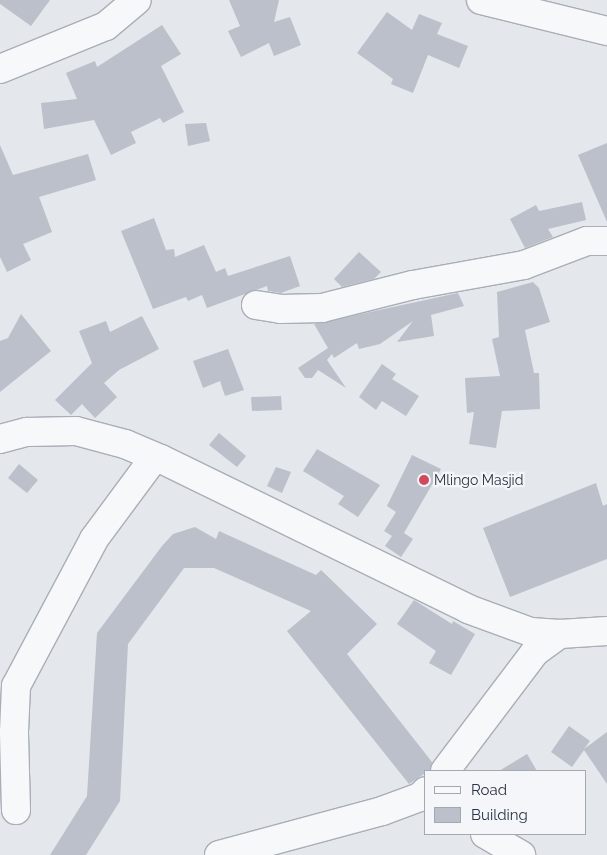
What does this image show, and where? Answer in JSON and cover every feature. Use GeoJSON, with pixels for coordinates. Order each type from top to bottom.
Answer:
{"type":"FeatureCollection","features":[{"type":"Feature","properties":{"kind":"street"},"geometry":{"type":"LineString","coordinates":[[0,69],[106,26],[137,0]]}},
{"type":"Feature","properties":{"kind":"street"},"geometry":{"type":"LineString","coordinates":[[481,0],[607,31]]}},
{"type":"Feature","properties":{"kind":"street"},"geometry":{"type":"LineString","coordinates":[[256,305],[281,310],[337,305],[413,285],[524,265],[587,241],[607,241]]}},
{"type":"Feature","properties":{"kind":"street"},"geometry":{"type":"LineString","coordinates":[[0,439],[27,432],[76,430],[125,444],[161,459],[468,609],[531,632],[560,634],[607,631]]}},
{"type":"Feature","properties":{"kind":"street"},"geometry":{"type":"LineString","coordinates":[[16,810],[14,732],[16,686],[94,539],[143,469],[161,459]]}},
{"type":"Feature","properties":{"kind":"street"},"geometry":{"type":"LineString","coordinates":[[446,770],[535,652],[560,634]]}},
{"type":"Feature","properties":{"kind":"street"},"geometry":{"type":"LineString","coordinates":[[219,855],[382,811],[424,796]]}},
{"type":"Feature","properties":{"kind":"street"},"geometry":{"type":"LineString","coordinates":[[487,835],[522,855]]}},
{"type":"Feature","properties":{"kind":"building"},"geometry":{"type":"Polygon","coordinates":[[[0,0],[50,0],[31,26],[0,4],[0,0]]]}},
{"type":"Feature","properties":{"kind":"building"},"geometry":{"type":"Polygon","coordinates":[[[229,0],[279,0],[274,22],[290,17],[301,45],[274,56],[269,43],[241,57],[228,31],[240,26],[229,0]]]}},
{"type":"Feature","properties":{"kind":"building"},"geometry":{"type":"Polygon","coordinates":[[[387,12],[412,30],[419,14],[442,23],[437,34],[468,46],[459,68],[428,55],[413,93],[391,84],[393,79],[357,53],[387,12]]]}},
{"type":"Feature","properties":{"kind":"building"},"geometry":{"type":"Polygon","coordinates":[[[162,25],[181,54],[161,66],[184,112],[163,123],[160,118],[131,132],[136,143],[111,155],[94,120],[44,129],[41,103],[77,99],[66,73],[95,61],[97,67],[162,25]]]}},
{"type":"Feature","properties":{"kind":"building"},"geometry":{"type":"Polygon","coordinates":[[[206,123],[210,141],[188,146],[185,124],[206,123]]]}},
{"type":"Feature","properties":{"kind":"building"},"geometry":{"type":"Polygon","coordinates":[[[607,143],[607,222],[578,155],[607,143]]]}},
{"type":"Feature","properties":{"kind":"building"},"geometry":{"type":"Polygon","coordinates":[[[0,145],[13,175],[88,154],[96,180],[39,197],[52,232],[23,244],[31,260],[7,272],[0,257],[0,145]]]}},
{"type":"Feature","properties":{"kind":"building"},"geometry":{"type":"Polygon","coordinates":[[[582,202],[586,220],[548,229],[553,237],[525,248],[510,219],[536,205],[539,211],[582,202]]]}},
{"type":"Feature","properties":{"kind":"building"},"geometry":{"type":"Polygon","coordinates":[[[154,218],[166,250],[174,249],[175,257],[204,245],[216,272],[225,268],[228,276],[290,256],[300,286],[281,293],[268,291],[267,286],[207,308],[202,295],[188,301],[186,297],[153,309],[121,231],[154,218]]]}},
{"type":"Feature","properties":{"kind":"building"},"geometry":{"type":"Polygon","coordinates":[[[359,252],[381,272],[374,279],[342,287],[334,279],[359,252]]]}},
{"type":"Feature","properties":{"kind":"building"},"geometry":{"type":"Polygon","coordinates":[[[533,282],[539,288],[550,322],[525,330],[534,373],[539,373],[540,409],[502,411],[496,448],[469,444],[474,412],[467,413],[465,378],[500,376],[492,339],[499,337],[497,292],[533,282]]]}},
{"type":"Feature","properties":{"kind":"building"},"geometry":{"type":"Polygon","coordinates":[[[458,293],[464,306],[431,315],[434,336],[397,342],[413,321],[380,344],[359,349],[357,343],[334,358],[332,354],[327,360],[346,388],[318,370],[312,378],[305,378],[298,368],[328,348],[314,324],[458,293]]]}},
{"type":"Feature","properties":{"kind":"building"},"geometry":{"type":"Polygon","coordinates":[[[21,314],[51,351],[0,392],[0,341],[8,338],[21,314]]]}},
{"type":"Feature","properties":{"kind":"building"},"geometry":{"type":"Polygon","coordinates":[[[142,316],[159,349],[119,370],[104,383],[117,397],[95,418],[82,404],[71,415],[55,400],[92,363],[79,331],[106,321],[110,332],[142,316]]]}},
{"type":"Feature","properties":{"kind":"building"},"geometry":{"type":"Polygon","coordinates":[[[228,349],[244,390],[225,396],[220,381],[203,388],[193,361],[228,349]]]}},
{"type":"Feature","properties":{"kind":"building"},"geometry":{"type":"Polygon","coordinates":[[[382,364],[396,374],[392,379],[419,396],[406,416],[382,401],[376,410],[359,397],[382,364]]]}},
{"type":"Feature","properties":{"kind":"building"},"geometry":{"type":"Polygon","coordinates":[[[281,396],[282,410],[252,411],[251,397],[281,396]]]}},
{"type":"Feature","properties":{"kind":"building"},"geometry":{"type":"Polygon","coordinates":[[[219,433],[246,456],[237,467],[209,445],[219,433]]]}},
{"type":"Feature","properties":{"kind":"building"},"geometry":{"type":"Polygon","coordinates":[[[317,449],[380,485],[358,517],[338,504],[344,496],[303,471],[317,449]]]}},
{"type":"Feature","properties":{"kind":"building"},"geometry":{"type":"Polygon","coordinates":[[[412,455],[441,469],[404,533],[413,539],[401,557],[385,546],[392,536],[384,531],[396,512],[387,506],[412,455]]]}},
{"type":"Feature","properties":{"kind":"building"},"geometry":{"type":"Polygon","coordinates":[[[19,464],[38,480],[27,493],[8,478],[19,464]]]}},
{"type":"Feature","properties":{"kind":"building"},"geometry":{"type":"Polygon","coordinates":[[[276,467],[291,472],[282,493],[267,486],[276,467]]]}},
{"type":"Feature","properties":{"kind":"building"},"geometry":{"type":"Polygon","coordinates":[[[596,483],[603,506],[607,504],[607,559],[510,597],[483,528],[596,483]]]}},
{"type":"Feature","properties":{"kind":"building"},"geometry":{"type":"Polygon","coordinates":[[[195,527],[216,539],[219,531],[316,575],[321,570],[377,624],[347,654],[432,762],[430,770],[424,770],[424,774],[409,784],[287,631],[311,611],[214,568],[184,568],[128,644],[120,801],[86,855],[50,855],[87,796],[97,633],[173,534],[195,527]]]}},
{"type":"Feature","properties":{"kind":"building"},"geometry":{"type":"Polygon","coordinates":[[[414,600],[452,624],[453,621],[475,634],[451,675],[429,663],[436,651],[397,624],[414,600]]]}},
{"type":"Feature","properties":{"kind":"building"},"geometry":{"type":"Polygon","coordinates":[[[569,726],[590,741],[584,749],[607,732],[607,784],[584,750],[572,767],[551,752],[569,726]]]}},
{"type":"Feature","properties":{"kind":"building"},"geometry":{"type":"Polygon","coordinates":[[[527,754],[536,770],[501,770],[527,754]]]}},
{"type":"Feature","properties":{"kind":"place","name":"Mlingo Masjid"},"geometry":{"type":"Point","coordinates":[424,480]}}]}
